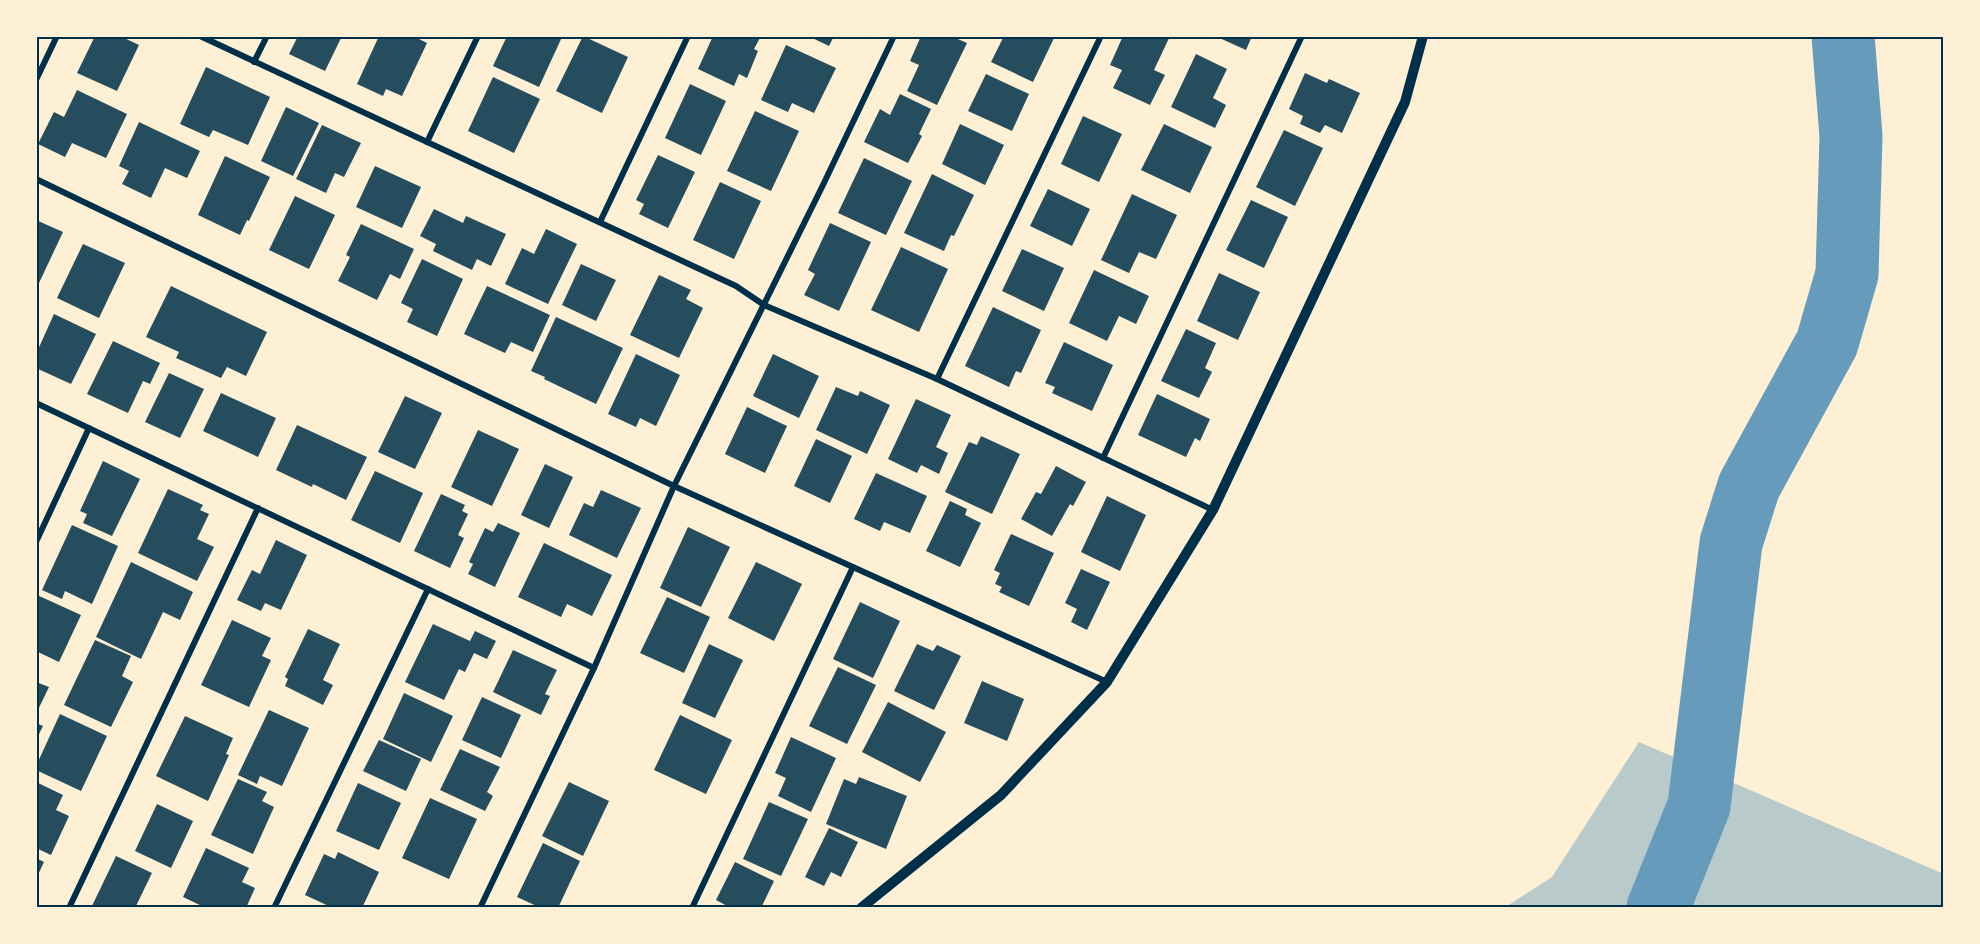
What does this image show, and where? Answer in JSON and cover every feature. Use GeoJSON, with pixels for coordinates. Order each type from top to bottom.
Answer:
{"type":"FeatureCollection","features":[{"type":"Feature","properties":{"kind":"street"},"geometry":{"type":"LineString","coordinates":[[36,80],[57,36]]}},
{"type":"Feature","properties":{"kind":"street"},"geometry":{"type":"LineString","coordinates":[[200,36],[736,286],[764,305],[938,379],[1213,510]]}},
{"type":"Feature","properties":{"kind":"street"},"geometry":{"type":"LineString","coordinates":[[255,62],[267,36]]}},
{"type":"Feature","properties":{"kind":"street"},"geometry":{"type":"LineString","coordinates":[[427,142],[478,36]]}},
{"type":"Feature","properties":{"kind":"street"},"geometry":{"type":"LineString","coordinates":[[600,222],[688,36]]}},
{"type":"Feature","properties":{"kind":"street"},"geometry":{"type":"LineString","coordinates":[[480,908],[594,668],[674,486],[894,36]]}},
{"type":"Feature","properties":{"kind":"street"},"geometry":{"type":"LineString","coordinates":[[938,379],[1101,36]]}},
{"type":"Feature","properties":{"kind":"street"},"geometry":{"type":"LineString","coordinates":[[1103,458],[1302,36]]}},
{"type":"Feature","properties":{"kind":"street"},"geometry":{"type":"LineString","coordinates":[[861,908],[1001,795],[1107,682],[1213,510],[1405,102],[1423,36]]}},
{"type":"Feature","properties":{"kind":"street"},"geometry":{"type":"LineString","coordinates":[[36,179],[674,486],[1107,682]]}},
{"type":"Feature","properties":{"kind":"street"},"geometry":{"type":"LineString","coordinates":[[36,403],[594,668]]}},
{"type":"Feature","properties":{"kind":"street"},"geometry":{"type":"LineString","coordinates":[[36,542],[89,428]]}},
{"type":"Feature","properties":{"kind":"street"},"geometry":{"type":"LineString","coordinates":[[69,908],[258,508]]}},
{"type":"Feature","properties":{"kind":"street"},"geometry":{"type":"LineString","coordinates":[[692,908],[853,567]]}},
{"type":"Feature","properties":{"kind":"street"},"geometry":{"type":"LineString","coordinates":[[274,908],[428,589]]}},
{"type":"Feature","properties":{"kind":"shaded area"},"geometry":{"type":"Polygon","coordinates":[[[1639,742],[1944,874],[1944,908],[1504,908],[1552,877],[1639,742]]]}},
{"type":"Feature","properties":{"kind":"building"},"geometry":{"type":"Polygon","coordinates":[[[95,36],[120,36],[139,45],[117,91],[77,73],[95,36]]]}},
{"type":"Feature","properties":{"kind":"building"},"geometry":{"type":"Polygon","coordinates":[[[298,36],[342,36],[325,71],[289,54],[298,36]]]}},
{"type":"Feature","properties":{"kind":"building"},"geometry":{"type":"Polygon","coordinates":[[[379,36],[413,36],[427,43],[402,96],[386,89],[383,96],[357,84],[379,36]]]}},
{"type":"Feature","properties":{"kind":"building"},"geometry":{"type":"Polygon","coordinates":[[[507,36],[562,37],[539,87],[493,66],[507,36]]]}},
{"type":"Feature","properties":{"kind":"building"},"geometry":{"type":"Polygon","coordinates":[[[583,36],[628,57],[602,113],[556,91],[583,36]]]}},
{"type":"Feature","properties":{"kind":"building"},"geometry":{"type":"Polygon","coordinates":[[[713,36],[761,36],[754,49],[758,51],[747,78],[739,74],[734,86],[698,69],[713,36]]]}},
{"type":"Feature","properties":{"kind":"building"},"geometry":{"type":"Polygon","coordinates":[[[808,36],[834,36],[829,46],[808,36]]]}},
{"type":"Feature","properties":{"kind":"building"},"geometry":{"type":"Polygon","coordinates":[[[921,36],[951,36],[967,43],[937,105],[907,91],[919,65],[910,61],[921,36]]]}},
{"type":"Feature","properties":{"kind":"building"},"geometry":{"type":"Polygon","coordinates":[[[1004,36],[1055,36],[1033,82],[991,62],[1004,36]]]}},
{"type":"Feature","properties":{"kind":"building"},"geometry":{"type":"Polygon","coordinates":[[[1123,36],[1170,36],[1154,70],[1165,75],[1150,105],[1113,88],[1122,70],[1110,65],[1123,36]]]}},
{"type":"Feature","properties":{"kind":"building"},"geometry":{"type":"Polygon","coordinates":[[[1215,36],[1252,36],[1246,50],[1215,36]]]}},
{"type":"Feature","properties":{"kind":"building"},"geometry":{"type":"Polygon","coordinates":[[[786,45],[836,68],[814,113],[792,103],[788,112],[761,100],[786,45]]]}},
{"type":"Feature","properties":{"kind":"building"},"geometry":{"type":"Polygon","coordinates":[[[1196,54],[1227,69],[1213,98],[1226,105],[1215,128],[1171,107],[1196,54]]]}},
{"type":"Feature","properties":{"kind":"building"},"geometry":{"type":"Polygon","coordinates":[[[206,67],[270,97],[248,145],[213,130],[209,137],[180,124],[206,67]]]}},
{"type":"Feature","properties":{"kind":"building"},"geometry":{"type":"Polygon","coordinates":[[[1305,73],[1327,83],[1329,79],[1360,93],[1342,133],[1325,125],[1320,133],[1300,124],[1303,116],[1289,109],[1305,73]]]}},
{"type":"Feature","properties":{"kind":"building"},"geometry":{"type":"Polygon","coordinates":[[[986,74],[1029,94],[1012,131],[968,111],[986,74]]]}},
{"type":"Feature","properties":{"kind":"building"},"geometry":{"type":"Polygon","coordinates":[[[493,77],[540,99],[514,153],[468,131],[493,77]]]}},
{"type":"Feature","properties":{"kind":"building"},"geometry":{"type":"Polygon","coordinates":[[[690,84],[726,101],[701,155],[665,138],[690,84]]]}},
{"type":"Feature","properties":{"kind":"building"},"geometry":{"type":"Polygon","coordinates":[[[77,90],[127,114],[106,158],[72,143],[65,157],[38,144],[54,112],[64,117],[77,90]]]}},
{"type":"Feature","properties":{"kind":"building"},"geometry":{"type":"Polygon","coordinates":[[[900,94],[931,109],[919,134],[922,136],[908,163],[864,142],[880,109],[890,115],[900,94]]]}},
{"type":"Feature","properties":{"kind":"building"},"geometry":{"type":"Polygon","coordinates":[[[286,107],[319,123],[293,176],[261,161],[286,107]]]}},
{"type":"Feature","properties":{"kind":"building"},"geometry":{"type":"Polygon","coordinates":[[[755,111],[799,131],[771,191],[727,171],[755,111]]]}},
{"type":"Feature","properties":{"kind":"building"},"geometry":{"type":"Polygon","coordinates":[[[1083,116],[1122,134],[1099,182],[1061,164],[1083,116]]]}},
{"type":"Feature","properties":{"kind":"building"},"geometry":{"type":"Polygon","coordinates":[[[139,122],[200,151],[187,178],[165,168],[151,198],[122,184],[129,171],[119,166],[139,122]]]}},
{"type":"Feature","properties":{"kind":"building"},"geometry":{"type":"Polygon","coordinates":[[[960,124],[1004,145],[985,185],[942,164],[960,124]]]}},
{"type":"Feature","properties":{"kind":"building"},"geometry":{"type":"Polygon","coordinates":[[[1164,124],[1212,147],[1190,193],[1141,170],[1164,124]]]}},
{"type":"Feature","properties":{"kind":"building"},"geometry":{"type":"Polygon","coordinates":[[[322,125],[361,143],[344,177],[335,173],[326,193],[296,179],[322,125]]]}},
{"type":"Feature","properties":{"kind":"building"},"geometry":{"type":"Polygon","coordinates":[[[1284,130],[1323,148],[1295,206],[1256,187],[1284,130]]]}},
{"type":"Feature","properties":{"kind":"building"},"geometry":{"type":"Polygon","coordinates":[[[658,155],[695,172],[668,228],[639,214],[644,204],[636,200],[658,155]]]}},
{"type":"Feature","properties":{"kind":"building"},"geometry":{"type":"Polygon","coordinates":[[[225,156],[270,177],[240,235],[198,215],[225,156]]]}},
{"type":"Feature","properties":{"kind":"building"},"geometry":{"type":"Polygon","coordinates":[[[864,158],[912,181],[886,235],[838,213],[864,158]]]}},
{"type":"Feature","properties":{"kind":"building"},"geometry":{"type":"Polygon","coordinates":[[[375,166],[421,187],[402,228],[356,207],[375,166]]]}},
{"type":"Feature","properties":{"kind":"building"},"geometry":{"type":"Polygon","coordinates":[[[932,174],[974,195],[944,251],[904,233],[932,174]]]}},
{"type":"Feature","properties":{"kind":"building"},"geometry":{"type":"Polygon","coordinates":[[[720,182],[761,201],[734,259],[693,240],[720,182]]]}},
{"type":"Feature","properties":{"kind":"building"},"geometry":{"type":"Polygon","coordinates":[[[1048,189],[1090,209],[1072,246],[1030,226],[1048,189]]]}},
{"type":"Feature","properties":{"kind":"building"},"geometry":{"type":"Polygon","coordinates":[[[1132,194],[1177,215],[1156,259],[1139,252],[1129,273],[1101,260],[1132,194]]]}},
{"type":"Feature","properties":{"kind":"building"},"geometry":{"type":"Polygon","coordinates":[[[295,196],[335,215],[309,269],[269,250],[295,196]]]}},
{"type":"Feature","properties":{"kind":"building"},"geometry":{"type":"Polygon","coordinates":[[[1251,200],[1288,217],[1264,268],[1226,250],[1251,200]]]}},
{"type":"Feature","properties":{"kind":"building"},"geometry":{"type":"Polygon","coordinates":[[[434,209],[463,223],[466,216],[506,234],[491,266],[477,259],[472,270],[433,251],[436,244],[420,236],[434,209]]]}},
{"type":"Feature","properties":{"kind":"building"},"geometry":{"type":"Polygon","coordinates":[[[36,220],[63,232],[39,283],[36,281],[36,220]]]}},
{"type":"Feature","properties":{"kind":"building"},"geometry":{"type":"Polygon","coordinates":[[[830,223],[871,242],[839,311],[804,295],[815,274],[808,270],[830,223]]]}},
{"type":"Feature","properties":{"kind":"building"},"geometry":{"type":"Polygon","coordinates":[[[361,224],[414,249],[400,279],[390,274],[377,300],[338,281],[350,257],[346,255],[361,224]]]}},
{"type":"Feature","properties":{"kind":"building"},"geometry":{"type":"Polygon","coordinates":[[[546,229],[577,244],[548,304],[505,284],[522,248],[534,254],[546,229]]]}},
{"type":"Feature","properties":{"kind":"building"},"geometry":{"type":"Polygon","coordinates":[[[83,244],[125,263],[99,318],[57,298],[83,244]]]}},
{"type":"Feature","properties":{"kind":"building"},"geometry":{"type":"Polygon","coordinates":[[[901,247],[948,269],[919,332],[871,310],[901,247]]]}},
{"type":"Feature","properties":{"kind":"building"},"geometry":{"type":"Polygon","coordinates":[[[1022,249],[1064,268],[1044,311],[1002,291],[1022,249]]]}},
{"type":"Feature","properties":{"kind":"building"},"geometry":{"type":"Polygon","coordinates":[[[422,259],[463,279],[437,336],[407,322],[413,309],[401,303],[422,259]]]}},
{"type":"Feature","properties":{"kind":"building"},"geometry":{"type":"Polygon","coordinates":[[[581,264],[616,280],[596,321],[562,305],[581,264]]]}},
{"type":"Feature","properties":{"kind":"building"},"geometry":{"type":"Polygon","coordinates":[[[1094,270],[1149,296],[1136,324],[1119,316],[1107,341],[1069,323],[1094,270]]]}},
{"type":"Feature","properties":{"kind":"building"},"geometry":{"type":"Polygon","coordinates":[[[1219,273],[1260,292],[1238,340],[1197,321],[1219,273]]]}},
{"type":"Feature","properties":{"kind":"building"},"geometry":{"type":"Polygon","coordinates":[[[659,275],[691,290],[686,299],[703,308],[679,358],[630,335],[659,275]]]}},
{"type":"Feature","properties":{"kind":"building"},"geometry":{"type":"Polygon","coordinates":[[[171,286],[267,332],[246,376],[227,367],[221,378],[176,358],[179,352],[146,337],[171,286]]]}},
{"type":"Feature","properties":{"kind":"building"},"geometry":{"type":"Polygon","coordinates":[[[487,286],[550,315],[533,352],[511,342],[505,353],[464,334],[487,286]]]}},
{"type":"Feature","properties":{"kind":"building"},"geometry":{"type":"Polygon","coordinates":[[[993,307],[1041,330],[1021,373],[1016,371],[1009,387],[965,366],[993,307]]]}},
{"type":"Feature","properties":{"kind":"building"},"geometry":{"type":"Polygon","coordinates":[[[54,314],[96,334],[71,384],[36,368],[36,354],[54,314]]]}},
{"type":"Feature","properties":{"kind":"building"},"geometry":{"type":"Polygon","coordinates":[[[556,317],[623,348],[596,404],[531,371],[556,317]]]}},
{"type":"Feature","properties":{"kind":"building"},"geometry":{"type":"Polygon","coordinates":[[[1186,329],[1216,343],[1205,368],[1212,372],[1199,398],[1161,381],[1186,329]]]}},
{"type":"Feature","properties":{"kind":"building"},"geometry":{"type":"Polygon","coordinates":[[[113,341],[160,363],[150,384],[143,381],[128,413],[87,394],[113,341]]]}},
{"type":"Feature","properties":{"kind":"building"},"geometry":{"type":"Polygon","coordinates":[[[1064,342],[1113,365],[1092,411],[1052,393],[1055,387],[1045,383],[1064,342]]]}},
{"type":"Feature","properties":{"kind":"building"},"geometry":{"type":"Polygon","coordinates":[[[636,354],[680,375],[656,426],[640,418],[636,427],[608,414],[636,354]]]}},
{"type":"Feature","properties":{"kind":"building"},"geometry":{"type":"Polygon","coordinates":[[[773,354],[819,376],[799,418],[753,396],[773,354]]]}},
{"type":"Feature","properties":{"kind":"building"},"geometry":{"type":"Polygon","coordinates":[[[169,373],[204,389],[180,438],[145,422],[169,373]]]}},
{"type":"Feature","properties":{"kind":"building"},"geometry":{"type":"Polygon","coordinates":[[[836,387],[858,396],[860,391],[890,405],[867,454],[816,430],[836,387]]]}},
{"type":"Feature","properties":{"kind":"building"},"geometry":{"type":"Polygon","coordinates":[[[221,393],[276,418],[258,457],[203,431],[221,393]]]}},
{"type":"Feature","properties":{"kind":"building"},"geometry":{"type":"Polygon","coordinates":[[[1157,394],[1210,419],[1200,441],[1195,438],[1186,457],[1138,435],[1157,394]]]}},
{"type":"Feature","properties":{"kind":"building"},"geometry":{"type":"Polygon","coordinates":[[[405,396],[442,413],[415,469],[378,452],[405,396]]]}},
{"type":"Feature","properties":{"kind":"building"},"geometry":{"type":"Polygon","coordinates":[[[916,399],[951,415],[936,447],[948,453],[939,474],[921,465],[917,473],[888,459],[916,399]]]}},
{"type":"Feature","properties":{"kind":"building"},"geometry":{"type":"Polygon","coordinates":[[[747,407],[787,426],[765,473],[725,454],[747,407]]]}},
{"type":"Feature","properties":{"kind":"building"},"geometry":{"type":"Polygon","coordinates":[[[297,425],[367,457],[346,500],[276,470],[297,425]]]}},
{"type":"Feature","properties":{"kind":"building"},"geometry":{"type":"Polygon","coordinates":[[[478,430],[519,449],[492,506],[451,487],[478,430]]]}},
{"type":"Feature","properties":{"kind":"building"},"geometry":{"type":"Polygon","coordinates":[[[981,436],[1020,454],[992,514],[945,492],[969,442],[977,445],[981,436]]]}},
{"type":"Feature","properties":{"kind":"building"},"geometry":{"type":"Polygon","coordinates":[[[816,439],[852,456],[830,503],[794,486],[816,439]]]}},
{"type":"Feature","properties":{"kind":"building"},"geometry":{"type":"Polygon","coordinates":[[[103,461],[140,479],[112,536],[83,523],[87,514],[80,511],[103,461]]]}},
{"type":"Feature","properties":{"kind":"building"},"geometry":{"type":"Polygon","coordinates":[[[545,464],[573,477],[549,528],[521,515],[545,464]]]}},
{"type":"Feature","properties":{"kind":"building"},"geometry":{"type":"Polygon","coordinates":[[[1056,466],[1086,482],[1073,506],[1070,504],[1052,536],[1021,519],[1036,492],[1041,494],[1056,466]]]}},
{"type":"Feature","properties":{"kind":"building"},"geometry":{"type":"Polygon","coordinates":[[[375,471],[423,493],[400,543],[351,520],[375,471]]]}},
{"type":"Feature","properties":{"kind":"building"},"geometry":{"type":"Polygon","coordinates":[[[876,473],[927,496],[910,533],[884,522],[880,531],[854,519],[876,473]]]}},
{"type":"Feature","properties":{"kind":"building"},"geometry":{"type":"Polygon","coordinates":[[[168,489],[203,505],[200,510],[209,514],[197,539],[214,547],[197,581],[138,553],[168,489]]]}},
{"type":"Feature","properties":{"kind":"building"},"geometry":{"type":"Polygon","coordinates":[[[601,490],[641,508],[617,558],[569,535],[584,503],[593,507],[601,490]]]}},
{"type":"Feature","properties":{"kind":"building"},"geometry":{"type":"Polygon","coordinates":[[[441,494],[465,505],[462,511],[468,514],[458,535],[464,538],[450,568],[414,551],[441,494]]]}},
{"type":"Feature","properties":{"kind":"building"},"geometry":{"type":"Polygon","coordinates":[[[1107,496],[1146,515],[1120,571],[1081,552],[1107,496]]]}},
{"type":"Feature","properties":{"kind":"building"},"geometry":{"type":"Polygon","coordinates":[[[950,501],[967,509],[965,515],[981,523],[960,567],[926,551],[950,501]]]}},
{"type":"Feature","properties":{"kind":"building"},"geometry":{"type":"Polygon","coordinates":[[[498,523],[520,533],[495,587],[468,574],[473,564],[469,562],[485,528],[493,532],[498,523]]]}},
{"type":"Feature","properties":{"kind":"building"},"geometry":{"type":"Polygon","coordinates":[[[72,525],[118,546],[92,604],[65,591],[62,599],[42,590],[72,525]]]}},
{"type":"Feature","properties":{"kind":"building"},"geometry":{"type":"Polygon","coordinates":[[[688,527],[730,547],[701,607],[660,588],[688,527]]]}},
{"type":"Feature","properties":{"kind":"building"},"geometry":{"type":"Polygon","coordinates":[[[1011,534],[1054,553],[1029,606],[999,592],[1002,587],[995,584],[1000,573],[994,570],[1011,534]]]}},
{"type":"Feature","properties":{"kind":"building"},"geometry":{"type":"Polygon","coordinates":[[[276,540],[307,555],[281,610],[265,603],[261,611],[237,600],[252,570],[260,574],[276,540]]]}},
{"type":"Feature","properties":{"kind":"building"},"geometry":{"type":"Polygon","coordinates":[[[544,543],[612,575],[592,616],[567,604],[561,617],[518,597],[544,543]]]}},
{"type":"Feature","properties":{"kind":"building"},"geometry":{"type":"Polygon","coordinates":[[[131,562],[193,592],[180,620],[163,612],[141,659],[96,637],[131,562]]]}},
{"type":"Feature","properties":{"kind":"building"},"geometry":{"type":"Polygon","coordinates":[[[756,562],[802,584],[774,641],[728,618],[756,562]]]}},
{"type":"Feature","properties":{"kind":"building"},"geometry":{"type":"Polygon","coordinates":[[[1081,569],[1110,582],[1087,630],[1071,622],[1077,609],[1065,603],[1081,569]]]}},
{"type":"Feature","properties":{"kind":"building"},"geometry":{"type":"Polygon","coordinates":[[[37,595],[81,615],[59,662],[36,651],[37,595]]]}},
{"type":"Feature","properties":{"kind":"building"},"geometry":{"type":"Polygon","coordinates":[[[667,597],[710,617],[684,673],[640,653],[667,597]]]}},
{"type":"Feature","properties":{"kind":"building"},"geometry":{"type":"Polygon","coordinates":[[[860,602],[900,621],[873,678],[833,659],[860,602]]]}},
{"type":"Feature","properties":{"kind":"building"},"geometry":{"type":"Polygon","coordinates":[[[232,620],[271,638],[262,656],[271,660],[249,707],[201,685],[232,620]]]}},
{"type":"Feature","properties":{"kind":"building"},"geometry":{"type":"Polygon","coordinates":[[[433,624],[470,641],[475,631],[496,641],[487,659],[474,653],[465,672],[459,669],[444,700],[405,682],[433,624]]]}},
{"type":"Feature","properties":{"kind":"building"},"geometry":{"type":"Polygon","coordinates":[[[308,629],[340,644],[323,680],[333,685],[323,705],[285,686],[288,679],[285,677],[308,629]]]}},
{"type":"Feature","properties":{"kind":"building"},"geometry":{"type":"Polygon","coordinates":[[[95,640],[131,656],[122,676],[133,682],[111,727],[64,705],[95,640]]]}},
{"type":"Feature","properties":{"kind":"building"},"geometry":{"type":"Polygon","coordinates":[[[709,644],[743,660],[715,718],[682,703],[709,644]]]}},
{"type":"Feature","properties":{"kind":"building"},"geometry":{"type":"Polygon","coordinates":[[[917,644],[933,651],[937,645],[961,656],[934,710],[894,691],[917,644]]]}},
{"type":"Feature","properties":{"kind":"building"},"geometry":{"type":"Polygon","coordinates":[[[513,650],[557,670],[545,694],[550,696],[541,715],[493,692],[513,650]]]}},
{"type":"Feature","properties":{"kind":"building"},"geometry":{"type":"Polygon","coordinates":[[[838,667],[876,685],[847,744],[809,726],[838,667]]]}},
{"type":"Feature","properties":{"kind":"building"},"geometry":{"type":"Polygon","coordinates":[[[982,681],[1024,699],[1007,741],[964,723],[982,681]]]}},
{"type":"Feature","properties":{"kind":"building"},"geometry":{"type":"Polygon","coordinates":[[[36,682],[49,687],[36,714],[36,682]]]}},
{"type":"Feature","properties":{"kind":"building"},"geometry":{"type":"Polygon","coordinates":[[[404,693],[453,716],[431,762],[383,739],[404,693]]]}},
{"type":"Feature","properties":{"kind":"building"},"geometry":{"type":"Polygon","coordinates":[[[482,697],[521,715],[501,758],[462,740],[482,697]]]}},
{"type":"Feature","properties":{"kind":"building"},"geometry":{"type":"Polygon","coordinates":[[[888,702],[946,732],[920,782],[862,752],[888,702]]]}},
{"type":"Feature","properties":{"kind":"building"},"geometry":{"type":"Polygon","coordinates":[[[269,710],[309,728],[282,786],[260,776],[257,784],[238,775],[269,710]]]}},
{"type":"Feature","properties":{"kind":"building"},"geometry":{"type":"Polygon","coordinates":[[[60,714],[107,736],[81,791],[36,770],[60,714]]]}},
{"type":"Feature","properties":{"kind":"building"},"geometry":{"type":"Polygon","coordinates":[[[680,715],[732,740],[706,794],[654,770],[680,715]]]}},
{"type":"Feature","properties":{"kind":"building"},"geometry":{"type":"Polygon","coordinates":[[[185,716],[233,738],[226,754],[229,755],[208,801],[156,776],[185,716]]]}},
{"type":"Feature","properties":{"kind":"building"},"geometry":{"type":"Polygon","coordinates":[[[36,723],[43,726],[36,740],[36,723]]]}},
{"type":"Feature","properties":{"kind":"building"},"geometry":{"type":"Polygon","coordinates":[[[791,737],[836,758],[811,812],[778,796],[786,778],[775,773],[791,737]]]}},
{"type":"Feature","properties":{"kind":"building"},"geometry":{"type":"Polygon","coordinates":[[[379,740],[421,759],[406,791],[363,771],[379,740]]]}},
{"type":"Feature","properties":{"kind":"building"},"geometry":{"type":"Polygon","coordinates":[[[460,749],[500,767],[487,792],[493,796],[485,811],[440,790],[460,749]]]}},
{"type":"Feature","properties":{"kind":"building"},"geometry":{"type":"Polygon","coordinates":[[[859,777],[907,796],[886,849],[826,824],[844,779],[856,784],[859,777]]]}},
{"type":"Feature","properties":{"kind":"building"},"geometry":{"type":"Polygon","coordinates":[[[238,779],[267,792],[262,801],[274,807],[253,854],[211,835],[238,779]]]}},
{"type":"Feature","properties":{"kind":"building"},"geometry":{"type":"Polygon","coordinates":[[[36,782],[63,795],[56,810],[69,816],[51,855],[36,848],[36,782]]]}},
{"type":"Feature","properties":{"kind":"building"},"geometry":{"type":"Polygon","coordinates":[[[569,782],[609,801],[583,856],[542,836],[569,782]]]}},
{"type":"Feature","properties":{"kind":"building"},"geometry":{"type":"Polygon","coordinates":[[[358,783],[401,803],[379,850],[336,831],[358,783]]]}},
{"type":"Feature","properties":{"kind":"building"},"geometry":{"type":"Polygon","coordinates":[[[430,798],[477,819],[449,879],[402,858],[430,798]]]}},
{"type":"Feature","properties":{"kind":"building"},"geometry":{"type":"Polygon","coordinates":[[[769,802],[808,819],[781,876],[743,859],[769,802]]]}},
{"type":"Feature","properties":{"kind":"building"},"geometry":{"type":"Polygon","coordinates":[[[157,804],[193,821],[171,868],[135,851],[157,804]]]}},
{"type":"Feature","properties":{"kind":"building"},"geometry":{"type":"Polygon","coordinates":[[[829,828],[858,842],[841,877],[831,872],[824,886],[805,877],[829,828]]]}},
{"type":"Feature","properties":{"kind":"building"},"geometry":{"type":"Polygon","coordinates":[[[543,843],[580,861],[558,908],[541,908],[517,897],[543,843]]]}},
{"type":"Feature","properties":{"kind":"building"},"geometry":{"type":"Polygon","coordinates":[[[206,848],[249,868],[242,882],[255,888],[246,908],[206,908],[183,897],[206,848]]]}},
{"type":"Feature","properties":{"kind":"building"},"geometry":{"type":"Polygon","coordinates":[[[338,852],[379,872],[362,908],[333,908],[305,895],[324,854],[335,859],[338,852]]]}},
{"type":"Feature","properties":{"kind":"building"},"geometry":{"type":"Polygon","coordinates":[[[116,856],[152,873],[135,908],[91,908],[116,856]]]}},
{"type":"Feature","properties":{"kind":"building"},"geometry":{"type":"Polygon","coordinates":[[[36,858],[44,862],[36,879],[36,858]]]}},
{"type":"Feature","properties":{"kind":"building"},"geometry":{"type":"Polygon","coordinates":[[[735,862],[774,881],[761,908],[731,908],[716,900],[735,862]]]}},
{"type":"Feature","properties":{"kind":"waterway"},"geometry":{"type":"LineString","coordinates":[[1658,908],[1699,806],[1731,543],[1749,486],[1827,343],[1847,274],[1851,136],[1843,36]]}}]}
